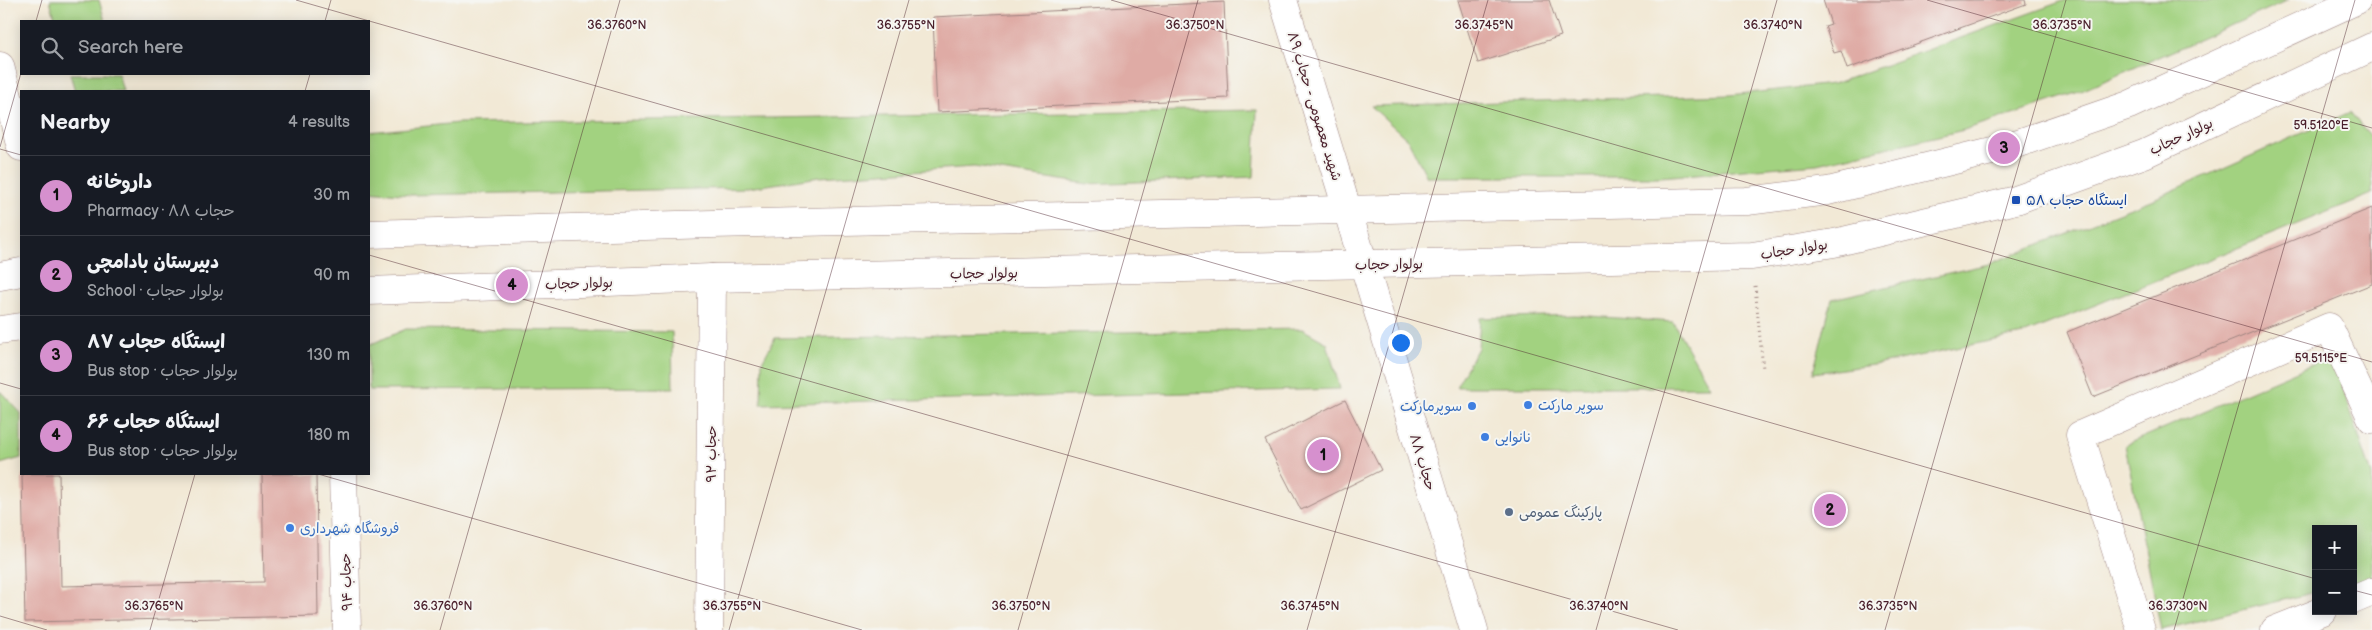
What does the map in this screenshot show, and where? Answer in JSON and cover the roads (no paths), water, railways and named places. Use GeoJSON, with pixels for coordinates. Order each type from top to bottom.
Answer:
{"type":"FeatureCollection","features":[{"type":"Feature","properties":{"kind":"main road","name":"شهید معصومی - حجاب ۸۹"},"geometry":{"type":"LineString","coordinates":[[1283,0],[1364,265]]}},
{"type":"Feature","properties":{"kind":"main road"},"geometry":{"type":"LineString","coordinates":[[370,234],[712,224],[1348,212],[1747,201],[1828,191],[2004,148],[2129,105],[2358,0]]}},
{"type":"Feature","properties":{"kind":"main road","name":"بولوار حجاب"},"geometry":{"type":"LineString","coordinates":[[370,291],[712,278],[1752,256],[1834,243],[2016,200],[2144,154],[2372,47]]}},
{"type":"Feature","properties":{"kind":"main road"},"geometry":{"type":"LineString","coordinates":[[0,66],[20,143]]}},
{"type":"Feature","properties":{"kind":"main road","name":"حجاب ۸۸"},"geometry":{"type":"LineString","coordinates":[[1364,265],[1474,630]]}},
{"type":"Feature","properties":{"kind":"main road"},"geometry":{"type":"LineString","coordinates":[[0,276],[20,272]]}},
{"type":"Feature","properties":{"kind":"main road","name":"حجاب ۹۲"},"geometry":{"type":"LineString","coordinates":[[709,630],[712,278]]}},
{"type":"Feature","properties":{"kind":"main road"},"geometry":{"type":"LineString","coordinates":[[0,330],[20,327]]}},
{"type":"Feature","properties":{"kind":"main road"},"geometry":{"type":"LineString","coordinates":[[2141,630],[2080,435],[2329,327],[2372,419]]}},
{"type":"Feature","properties":{"kind":"main road","name":"حجاب ۹۴"},"geometry":{"type":"LineString","coordinates":[[343,475],[347,630]]}},
{"type":"Feature","properties":{"kind":"main road"},"geometry":{"type":"LineString","coordinates":[[2357,598],[2372,592]]}},
{"type":"Feature","properties":{"kind":"main road"},"geometry":{"type":"LineString","coordinates":[[2275,630],[2313,615]]}},
{"type":"Feature","properties":{"kind":"place","name":"ایستگاه حجاب ۸۷"},"geometry":{"type":"Point","coordinates":[2004,148]}},
{"type":"Feature","properties":{"kind":"place","name":"ایستگاه حجاب ۵۸"},"geometry":{"type":"Point","coordinates":[2016,200]}},
{"type":"Feature","properties":{"kind":"place","name":"ایستگاه حجاب ۶۶"},"geometry":{"type":"Point","coordinates":[512,285]}},
{"type":"Feature","properties":{"kind":"place","name":"سوپر مارکت"},"geometry":{"type":"Point","coordinates":[1528,405]}},
{"type":"Feature","properties":{"kind":"place","name":"سوپرمارکت"},"geometry":{"type":"Point","coordinates":[1472,406]}},
{"type":"Feature","properties":{"kind":"place","name":"نانوایی"},"geometry":{"type":"Point","coordinates":[1485,437]}},
{"type":"Feature","properties":{"kind":"place","name":"داروخانه"},"geometry":{"type":"Point","coordinates":[1323,455]}},
{"type":"Feature","properties":{"kind":"place","name":"دبیرستان بادامچی"},"geometry":{"type":"Point","coordinates":[1830,510]}},
{"type":"Feature","properties":{"kind":"place","name":"پارکینگ عمومی"},"geometry":{"type":"Point","coordinates":[1509,512]}},
{"type":"Feature","properties":{"kind":"place","name":"فروشگاه شهرداری"},"geometry":{"type":"Point","coordinates":[290,528]}}]}
